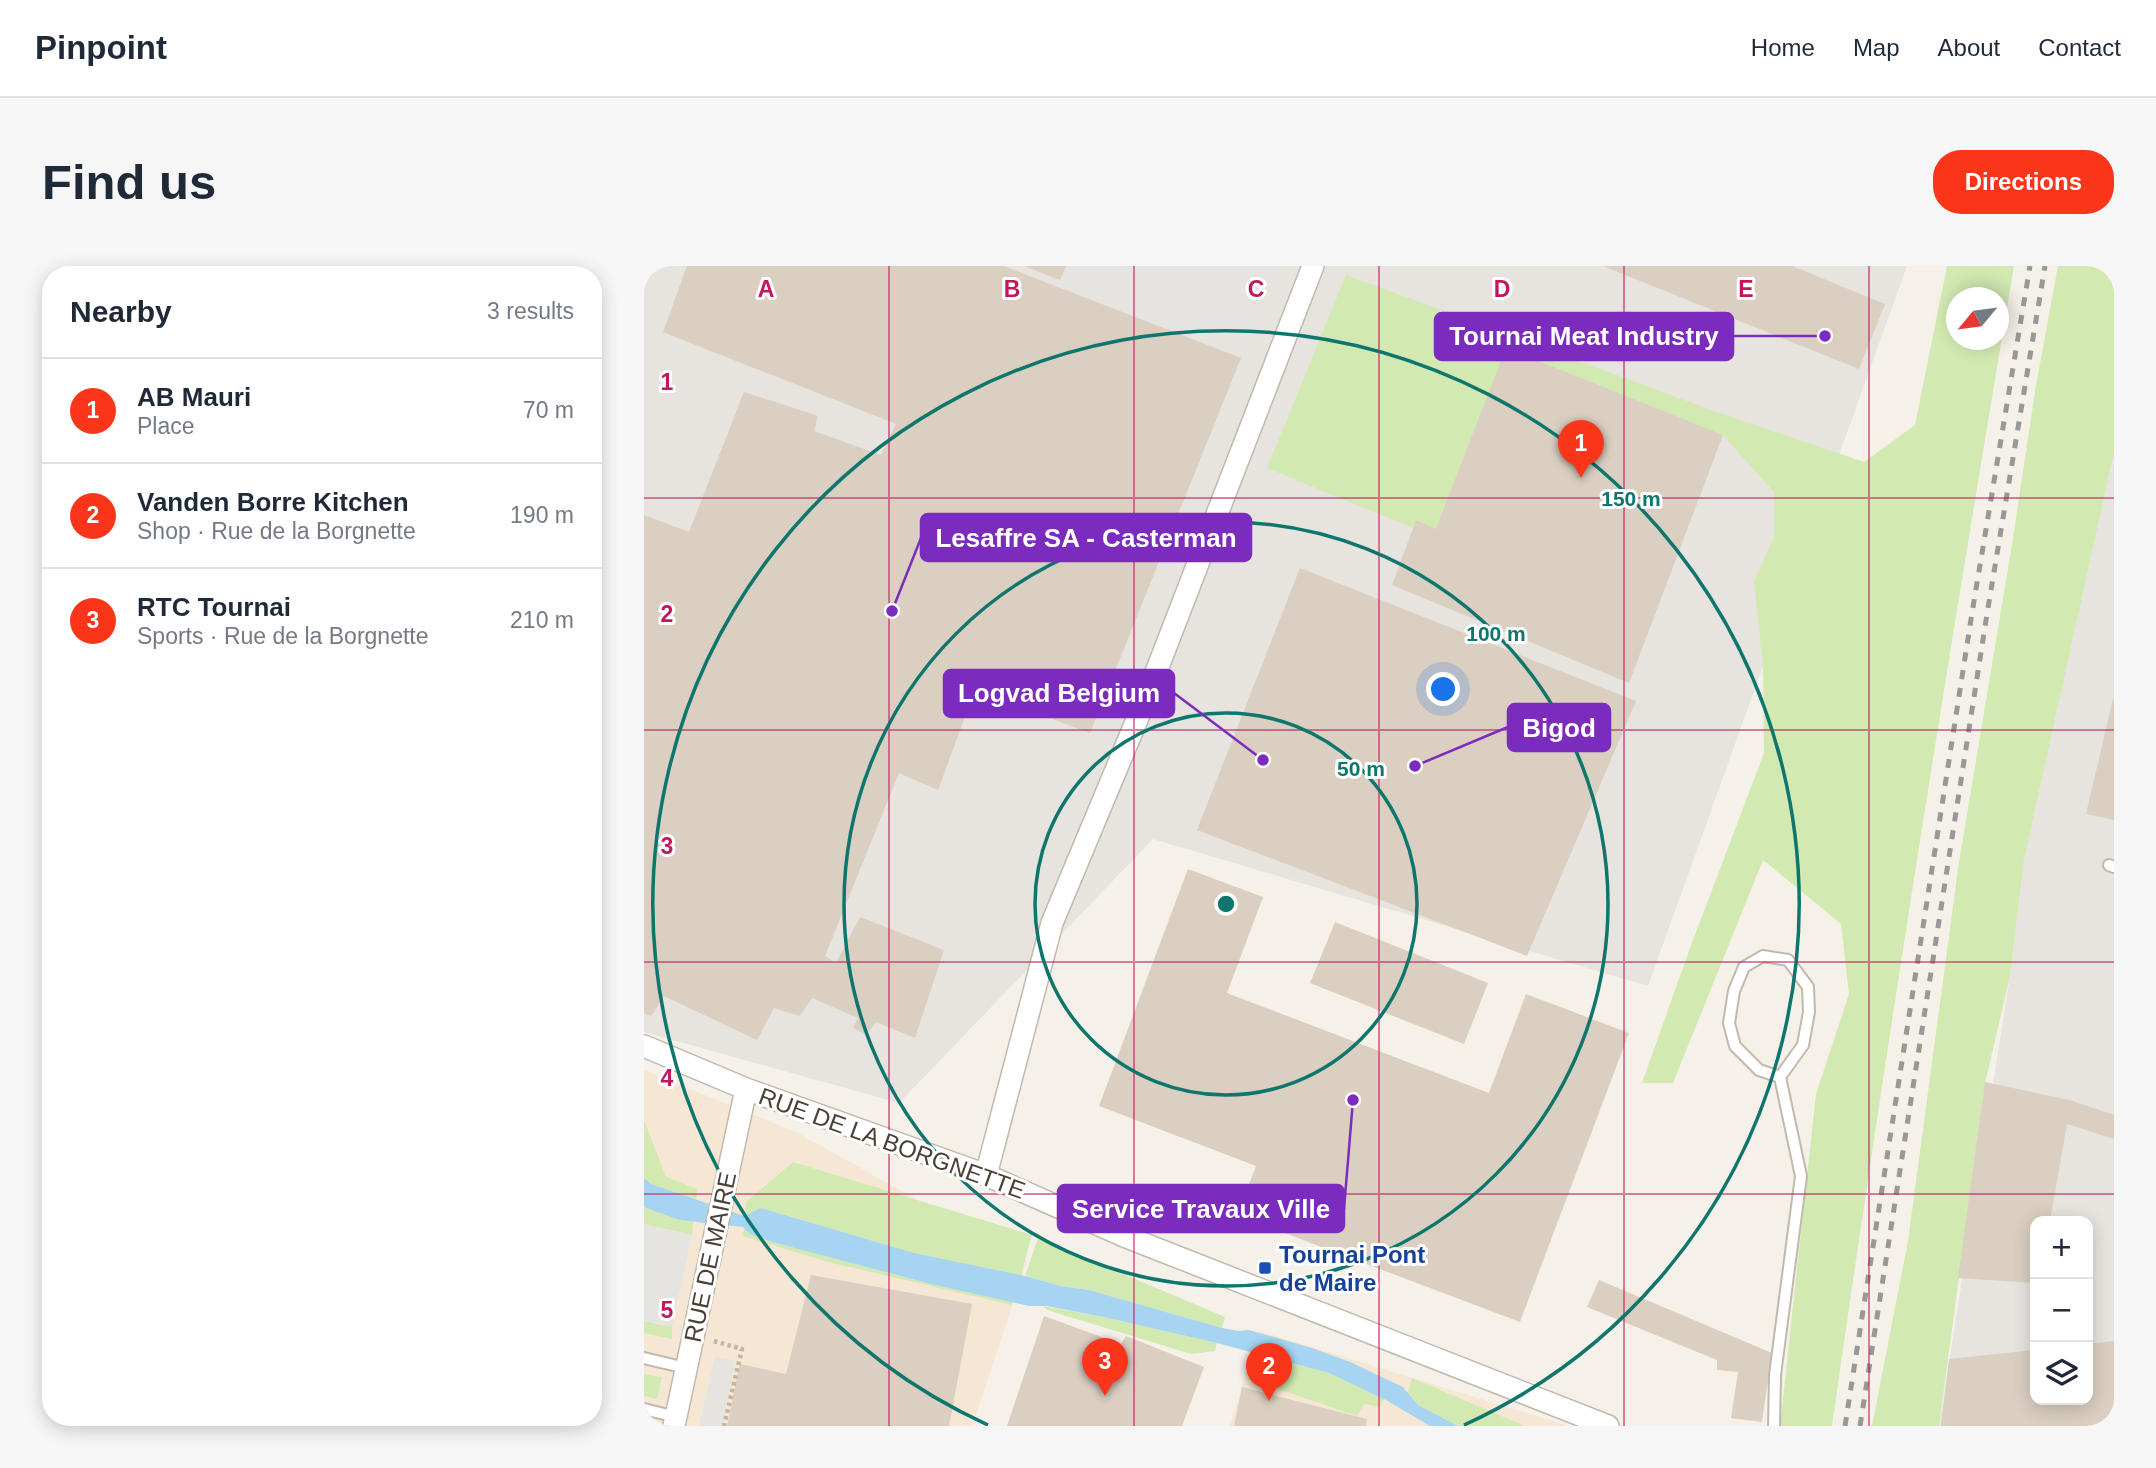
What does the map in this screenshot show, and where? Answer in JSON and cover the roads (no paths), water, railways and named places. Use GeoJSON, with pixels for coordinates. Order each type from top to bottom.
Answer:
{"type":"FeatureCollection","features":[{"type":"Feature","properties":{"kind":"street"},"geometry":{"type":"LineString","coordinates":[[986,1175],[1052,923],[1146,698],[1312,266]]}},
{"type":"Feature","properties":{"kind":"street","name":"RUE DE LA BORGNETTE"},"geometry":{"type":"LineString","coordinates":[[644,1046],[746,1089],[986,1175],[1124,1236],[1608,1426]]}},
{"type":"Feature","properties":{"kind":"street","name":"RUE DE MAIRE"},"geometry":{"type":"LineString","coordinates":[[675,1421],[746,1089]]}},
{"type":"Feature","properties":{"kind":"lane"},"geometry":{"type":"LineString","coordinates":[[1774,1426],[1775,1375],[1801,1176],[1780,1077],[1803,1045],[1809,1012],[1808,987],[1788,960],[1763,956],[1744,967],[1734,991],[1729,1023],[1735,1046],[1759,1069],[1780,1077]]}},
{"type":"Feature","properties":{"kind":"lane"},"geometry":{"type":"LineString","coordinates":[[644,1358],[686,1368]]}},
{"type":"Feature","properties":{"kind":"lane"},"geometry":{"type":"LineString","coordinates":[[644,1409],[675,1421]]}},
{"type":"Feature","properties":{"kind":"water"},"geometry":{"type":"Polygon","coordinates":[[[644,1178],[651,1184],[744,1216],[761,1208],[914,1253],[1089,1290],[1222,1328],[1249,1330],[1312,1348],[1350,1362],[1403,1387],[1418,1405],[1458,1426],[1430,1426],[1386,1400],[1329,1373],[1217,1343],[1108,1318],[1047,1306],[1029,1306],[931,1284],[772,1242],[750,1234],[743,1227],[679,1220],[644,1207],[644,1178]]]}},
{"type":"Feature","properties":{"kind":"railway"},"geometry":{"type":"LineString","coordinates":[[1845,1426],[1972,613],[2030,266]]}},
{"type":"Feature","properties":{"kind":"railway"},"geometry":{"type":"LineString","coordinates":[[1860,1426],[1987,614],[2045,266]]}},
{"type":"Feature","properties":{"kind":"place","name":"Tournai Meat Industry"},"geometry":{"type":"Point","coordinates":[1825,336]}},
{"type":"Feature","properties":{"kind":"place","name":"AB Mauri"},"geometry":{"type":"Point","coordinates":[1581,478]}},
{"type":"Feature","properties":{"kind":"place","name":"Lesaffre SA - Casterman"},"geometry":{"type":"Point","coordinates":[892,611]}},
{"type":"Feature","properties":{"kind":"place","name":"Logvad Belgium"},"geometry":{"type":"Point","coordinates":[1263,760]}},
{"type":"Feature","properties":{"kind":"place","name":"Bigod"},"geometry":{"type":"Point","coordinates":[1415,766]}},
{"type":"Feature","properties":{"kind":"place","name":"Service Travaux Ville"},"geometry":{"type":"Point","coordinates":[1353,1100]}},
{"type":"Feature","properties":{"kind":"place","name":"Tournai Pont de Maire"},"geometry":{"type":"Point","coordinates":[1265,1268]}},
{"type":"Feature","properties":{"kind":"place","name":"RTC Tournai"},"geometry":{"type":"Point","coordinates":[1105,1396]}},
{"type":"Feature","properties":{"kind":"place","name":"Vanden Borre Kitchen"},"geometry":{"type":"Point","coordinates":[1269,1401]}}]}
